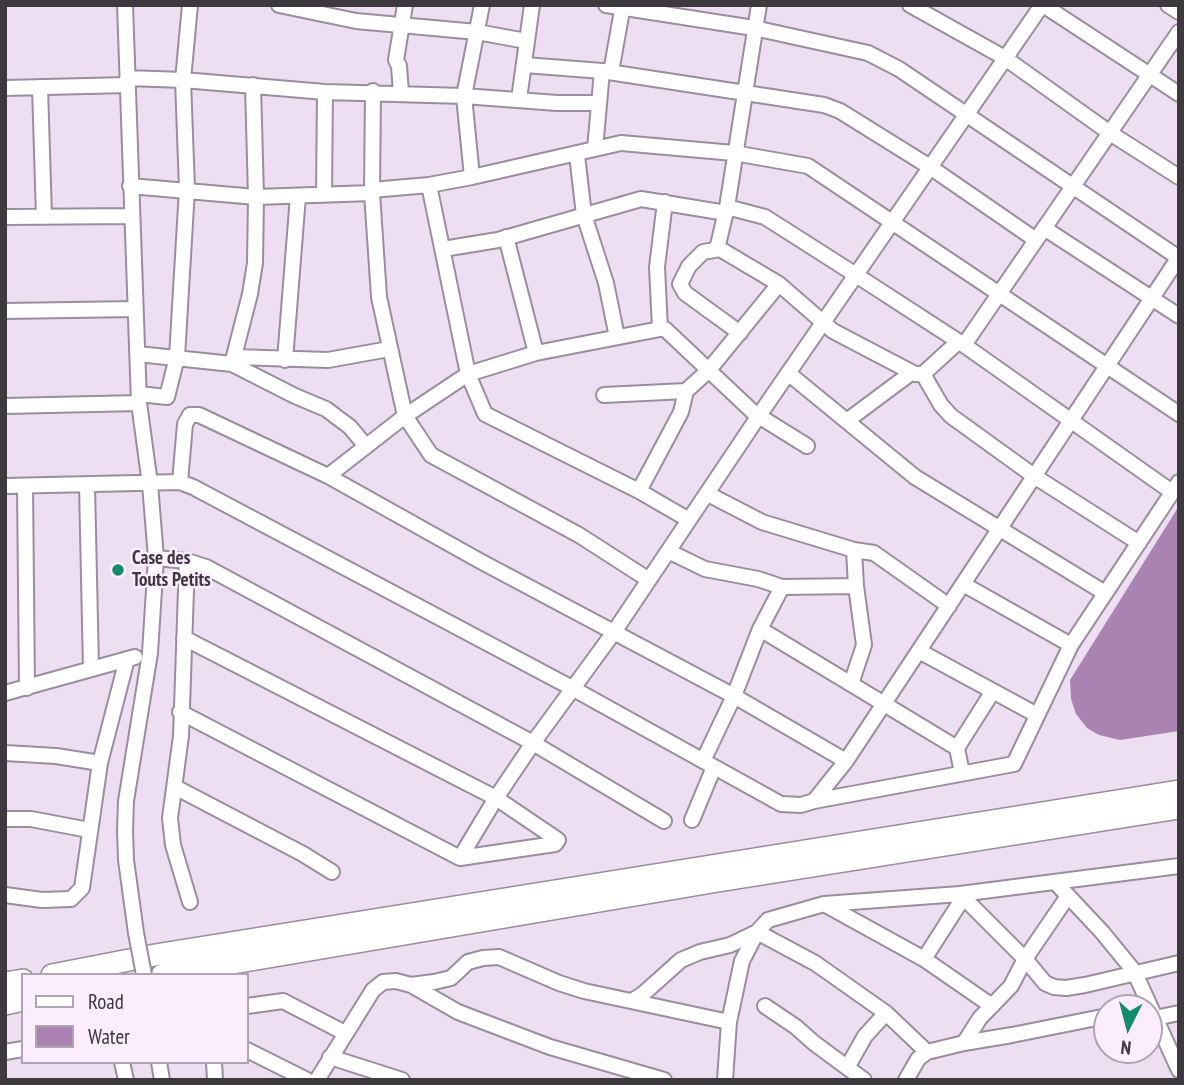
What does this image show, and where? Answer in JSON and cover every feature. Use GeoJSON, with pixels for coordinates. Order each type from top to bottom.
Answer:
{"type":"FeatureCollection","features":[{"type":"Feature","properties":{"kind":"highway"},"geometry":{"type":"LineString","coordinates":[[63,973],[169,953],[1179,791]]}},
{"type":"Feature","properties":{"kind":"highway"},"geometry":{"type":"LineString","coordinates":[[174,973],[718,881],[1179,808]]}},
{"type":"Feature","properties":{"kind":"street"},"geometry":{"type":"LineString","coordinates":[[125,5],[139,399],[156,558],[150,653],[126,800],[125,831],[126,860],[144,973]]}},
{"type":"Feature","properties":{"kind":"street"},"geometry":{"type":"LineString","coordinates":[[5,406],[167,397],[177,357],[187,190],[183,80],[190,5]]}},
{"type":"Feature","properties":{"kind":"street"},"geometry":{"type":"LineString","coordinates":[[279,5],[356,21],[477,32],[526,41]]}},
{"type":"Feature","properties":{"kind":"street"},"geometry":{"type":"LineString","coordinates":[[401,93],[396,60],[405,5]]}},
{"type":"Feature","properties":{"kind":"street"},"geometry":{"type":"LineString","coordinates":[[472,177],[464,96],[482,5]]}},
{"type":"Feature","properties":{"kind":"street"},"geometry":{"type":"LineString","coordinates":[[519,99],[532,5]]}},
{"type":"Feature","properties":{"kind":"street"},"geometry":{"type":"LineString","coordinates":[[606,5],[754,28],[868,53],[899,69],[1179,258],[846,761],[814,801]]}},
{"type":"Feature","properties":{"kind":"street"},"geometry":{"type":"LineString","coordinates":[[720,249],[718,245],[726,210],[758,5]]}},
{"type":"Feature","properties":{"kind":"street"},"geometry":{"type":"LineString","coordinates":[[910,5],[1005,58],[1110,133],[1179,177]]}},
{"type":"Feature","properties":{"kind":"street"},"geometry":{"type":"LineString","coordinates":[[460,858],[533,743],[614,632],[760,414],[1042,5],[1179,94]]}},
{"type":"Feature","properties":{"kind":"street"},"geometry":{"type":"LineString","coordinates":[[1168,5],[1179,12]]}},
{"type":"Feature","properties":{"kind":"street"},"geometry":{"type":"LineString","coordinates":[[595,149],[598,103],[623,6]]}},
{"type":"Feature","properties":{"kind":"street"},"geometry":{"type":"LineString","coordinates":[[848,420],[961,343],[999,294],[1179,32]]}},
{"type":"Feature","properties":{"kind":"street"},"geometry":{"type":"LineString","coordinates":[[525,65],[607,71],[824,105],[840,111],[1179,316]]}},
{"type":"Feature","properties":{"kind":"street"},"geometry":{"type":"LineString","coordinates":[[5,88],[183,80],[325,92],[373,91],[557,103],[598,103]]}},
{"type":"Feature","properties":{"kind":"street"},"geometry":{"type":"LineString","coordinates":[[233,361],[255,263],[253,85]]}},
{"type":"Feature","properties":{"kind":"street"},"geometry":{"type":"LineString","coordinates":[[40,87],[44,217]]}},
{"type":"Feature","properties":{"kind":"street"},"geometry":{"type":"LineString","coordinates":[[373,91],[372,192],[379,298],[405,416],[431,455],[579,535],[649,580]]}},
{"type":"Feature","properties":{"kind":"street"},"geometry":{"type":"LineString","coordinates":[[324,195],[325,92]]}},
{"type":"Feature","properties":{"kind":"street"},"geometry":{"type":"LineString","coordinates":[[130,186],[256,197],[372,192],[472,177],[621,143],[781,159],[808,166],[1179,414]]}},
{"type":"Feature","properties":{"kind":"street"},"geometry":{"type":"LineString","coordinates":[[577,155],[584,215],[606,283],[617,337]]}},
{"type":"Feature","properties":{"kind":"street"},"geometry":{"type":"LineString","coordinates":[[429,185],[468,374],[485,414],[639,491],[689,520]]}},
{"type":"Feature","properties":{"kind":"street"},"geometry":{"type":"LineString","coordinates":[[285,360],[298,197]]}},
{"type":"Feature","properties":{"kind":"street"},"geometry":{"type":"LineString","coordinates":[[5,486],[180,482],[572,688],[781,804],[801,805],[1014,764],[1071,645],[1175,487],[1071,421],[961,343],[765,217],[641,199],[506,237],[443,249]]}},
{"type":"Feature","properties":{"kind":"street"},"geometry":{"type":"LineString","coordinates":[[660,329],[657,267],[665,202]]}},
{"type":"Feature","properties":{"kind":"street"},"geometry":{"type":"LineString","coordinates":[[5,217],[132,216]]}},
{"type":"Feature","properties":{"kind":"street"},"geometry":{"type":"LineString","coordinates":[[506,237],[536,353]]}},
{"type":"Feature","properties":{"kind":"street"},"geometry":{"type":"LineString","coordinates":[[740,333],[685,293],[680,284],[690,266],[703,252],[720,249],[779,284],[834,331],[917,373],[951,416],[1034,476],[1139,542]]}},
{"type":"Feature","properties":{"kind":"street"},"geometry":{"type":"LineString","coordinates":[[639,491],[681,412],[686,391],[708,371],[779,284]]}},
{"type":"Feature","properties":{"kind":"street"},"geometry":{"type":"LineString","coordinates":[[5,311],[135,309]]}},
{"type":"Feature","properties":{"kind":"street"},"geometry":{"type":"LineString","coordinates":[[328,476],[365,445],[468,374],[536,353],[660,329],[665,329],[754,413],[760,414],[807,446]]}},
{"type":"Feature","properties":{"kind":"street"},"geometry":{"type":"LineString","coordinates":[[138,354],[233,361],[328,360],[389,349]]}},
{"type":"Feature","properties":{"kind":"street"},"geometry":{"type":"LineString","coordinates":[[233,361],[326,409],[350,427],[365,445]]}},
{"type":"Feature","properties":{"kind":"street"},"geometry":{"type":"LineString","coordinates":[[788,373],[915,477],[1105,593]]}},
{"type":"Feature","properties":{"kind":"street"},"geometry":{"type":"LineString","coordinates":[[604,395],[686,391]]}},
{"type":"Feature","properties":{"kind":"street"},"geometry":{"type":"LineString","coordinates":[[180,482],[185,424],[187,418],[199,415],[328,476],[734,696],[846,761]]}},
{"type":"Feature","properties":{"kind":"street"},"geometry":{"type":"LineString","coordinates":[[87,485],[91,668]]}},
{"type":"Feature","properties":{"kind":"street"},"geometry":{"type":"LineString","coordinates":[[25,486],[27,688]]}},
{"type":"Feature","properties":{"kind":"street"},"geometry":{"type":"LineString","coordinates":[[708,494],[762,522],[854,550],[874,553],[949,606]]}},
{"type":"Feature","properties":{"kind":"street"},"geometry":{"type":"LineString","coordinates":[[851,684],[864,645],[854,550]]}},
{"type":"Feature","properties":{"kind":"street"},"geometry":{"type":"LineString","coordinates":[[668,551],[705,569],[758,579],[782,587],[856,586]]}},
{"type":"Feature","properties":{"kind":"street"},"geometry":{"type":"LineString","coordinates":[[156,558],[187,561],[206,567],[533,743],[664,821]]}},
{"type":"Feature","properties":{"kind":"street"},"geometry":{"type":"LineString","coordinates":[[187,561],[181,736],[170,818],[173,845],[190,902]]}},
{"type":"Feature","properties":{"kind":"street"},"geometry":{"type":"LineString","coordinates":[[963,584],[1071,645]]}},
{"type":"Feature","properties":{"kind":"street"},"geometry":{"type":"LineString","coordinates":[[692,820],[708,764],[734,696],[760,629],[782,587]]}},
{"type":"Feature","properties":{"kind":"street"},"geometry":{"type":"LineString","coordinates":[[760,629],[957,748]]}},
{"type":"Feature","properties":{"kind":"street"},"geometry":{"type":"LineString","coordinates":[[180,712],[460,858],[558,843],[558,839],[496,798],[184,638]]}},
{"type":"Feature","properties":{"kind":"street"},"geometry":{"type":"LineString","coordinates":[[919,651],[1037,715]]}},
{"type":"Feature","properties":{"kind":"street"},"geometry":{"type":"LineString","coordinates":[[5,693],[150,653]]}},
{"type":"Feature","properties":{"kind":"street"},"geometry":{"type":"LineString","coordinates":[[5,895],[42,900],[71,899],[76,897],[84,883],[100,763],[127,659]]}},
{"type":"Feature","properties":{"kind":"street"},"geometry":{"type":"LineString","coordinates":[[962,774],[957,748],[993,691]]}},
{"type":"Feature","properties":{"kind":"street"},"geometry":{"type":"LineString","coordinates":[[5,753],[56,756],[100,763]]}},
{"type":"Feature","properties":{"kind":"street"},"geometry":{"type":"LineString","coordinates":[[175,787],[332,872]]}},
{"type":"Feature","properties":{"kind":"street"},"geometry":{"type":"LineString","coordinates":[[5,819],[41,821],[89,830]]}},
{"type":"Feature","properties":{"kind":"street"},"geometry":{"type":"LineString","coordinates":[[725,1080],[729,1022],[742,961],[757,932],[768,920],[824,904],[961,896],[1179,866]]}},
{"type":"Feature","properties":{"kind":"street"},"geometry":{"type":"LineString","coordinates":[[1056,883],[1134,971],[1139,994]]}},
{"type":"Feature","properties":{"kind":"street"},"geometry":{"type":"LineString","coordinates":[[961,896],[1025,959],[1045,983],[1066,988],[1179,963]]}},
{"type":"Feature","properties":{"kind":"street"},"geometry":{"type":"LineString","coordinates":[[924,959],[961,896]]}},
{"type":"Feature","properties":{"kind":"street"},"geometry":{"type":"LineString","coordinates":[[964,1042],[992,1006],[1012,986],[1025,959],[1069,896]]}},
{"type":"Feature","properties":{"kind":"street"},"geometry":{"type":"LineString","coordinates":[[824,904],[924,959],[992,1006]]}},
{"type":"Feature","properties":{"kind":"street"},"geometry":{"type":"LineString","coordinates":[[632,1001],[681,960],[699,952],[730,945],[757,932]]}},
{"type":"Feature","properties":{"kind":"street"},"geometry":{"type":"LineString","coordinates":[[757,932],[815,963],[886,1013],[927,1052]]}},
{"type":"Feature","properties":{"kind":"street"},"geometry":{"type":"LineString","coordinates":[[411,985],[451,978],[468,962],[499,957],[559,983],[729,1022]]}},
{"type":"Feature","properties":{"kind":"street"},"geometry":{"type":"LineString","coordinates":[[317,1080],[373,990],[383,982],[396,981],[411,985],[458,1012],[550,1047],[664,1080]]}},
{"type":"Feature","properties":{"kind":"street"},"geometry":{"type":"LineString","coordinates":[[248,1006],[283,1001],[345,1033]]}},
{"type":"Feature","properties":{"kind":"street"},"geometry":{"type":"LineString","coordinates":[[765,1006],[864,1080]]}},
{"type":"Feature","properties":{"kind":"street"},"geometry":{"type":"LineString","coordinates":[[848,1066],[865,1036],[886,1013]]}},
{"type":"Feature","properties":{"kind":"street"},"geometry":{"type":"LineString","coordinates":[[906,1080],[918,1059],[927,1052],[964,1042],[1093,1019]]}},
{"type":"Feature","properties":{"kind":"street"},"geometry":{"type":"LineString","coordinates":[[1163,1035],[1179,1070]]}},
{"type":"Feature","properties":{"kind":"street"},"geometry":{"type":"LineString","coordinates":[[248,1050],[307,1080]]}},
{"type":"Feature","properties":{"kind":"street"},"geometry":{"type":"LineString","coordinates":[[330,1057],[358,1074],[402,1080]]}},
{"type":"Feature","properties":{"kind":"water"},"geometry":{"type":"Polygon","coordinates":[[[1179,506],[1179,731],[1120,740],[1099,735],[1087,728],[1076,714],[1071,699],[1070,680],[1179,506]]]}},
{"type":"Feature","properties":{"kind":"place","name":"Case des Touts Petits"},"geometry":{"type":"Point","coordinates":[118,570]}}]}
